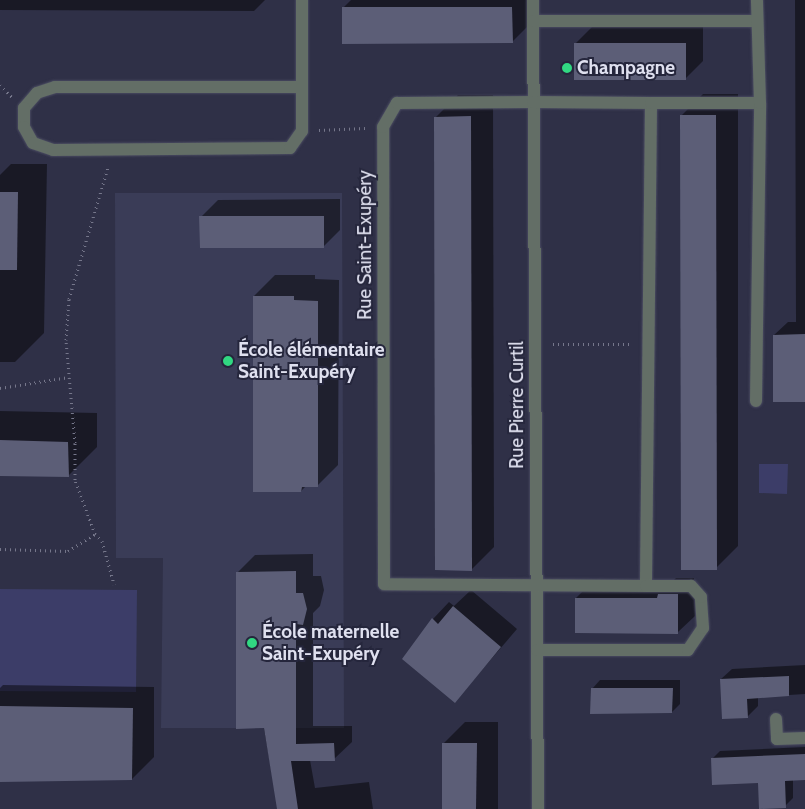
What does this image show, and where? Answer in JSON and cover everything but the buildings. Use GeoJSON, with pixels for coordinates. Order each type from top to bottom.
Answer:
{"type":"FeatureCollection","features":[{"type":"Feature","properties":{"kind":"street"},"geometry":{"type":"LineString","coordinates":[[302,0],[302,87],[302,131],[290,148],[53,150],[33,143],[24,126],[24,108],[37,93],[55,87],[302,87]]}},
{"type":"Feature","properties":{"kind":"street","name":"Rue Pierre Curtil"},"geometry":{"type":"LineString","coordinates":[[533,0],[538,809]]}},
{"type":"Feature","properties":{"kind":"street"},"geometry":{"type":"LineString","coordinates":[[756,401],[760,103],[757,0]]}},
{"type":"Feature","properties":{"kind":"street"},"geometry":{"type":"LineString","coordinates":[[533,21],[757,21]]}},
{"type":"Feature","properties":{"kind":"street"},"geometry":{"type":"LineString","coordinates":[[383,127],[397,103],[760,103]]}},
{"type":"Feature","properties":{"kind":"street"},"geometry":{"type":"LineString","coordinates":[[646,586],[651,103]]}},
{"type":"Feature","properties":{"kind":"street","name":"Rue Saint-Exupéry"},"geometry":{"type":"LineString","coordinates":[[383,127],[384,584],[537,584]]}},
{"type":"Feature","properties":{"kind":"street"},"geometry":{"type":"LineString","coordinates":[[537,584],[691,586],[701,596],[704,628],[688,650],[537,650]]}},
{"type":"Feature","properties":{"kind":"street"},"geometry":{"type":"LineString","coordinates":[[776,719],[777,739],[805,738]]}},
{"type":"Feature","properties":{"kind":"path"},"geometry":{"type":"LineString","coordinates":[[302,131],[383,127]]}},
{"type":"Feature","properties":{"kind":"path"},"geometry":{"type":"LineString","coordinates":[[113,150],[69,299],[66,340],[76,443],[75,480],[95,534],[102,541],[114,584]]}},
{"type":"Feature","properties":{"kind":"path"},"geometry":{"type":"LineString","coordinates":[[535,344],[648,344]]}},
{"type":"Feature","properties":{"kind":"path"},"geometry":{"type":"LineString","coordinates":[[0,388],[69,377]]}},
{"type":"Feature","properties":{"kind":"path"},"geometry":{"type":"LineString","coordinates":[[0,549],[68,551],[95,534]]}},
{"type":"Feature","properties":{"kind":"shaded area","name":"École élémentaire Saint-Exupéry"},"geometry":{"type":"Polygon","coordinates":[[[115,193],[342,193],[344,728],[161,728],[163,558],[116,558],[115,193]]]}},
{"type":"Feature","properties":{"kind":"shaded area"},"geometry":{"type":"Polygon","coordinates":[[[759,464],[788,464],[787,494],[759,493],[759,464]]]}},
{"type":"Feature","properties":{"kind":"shaded area"},"geometry":{"type":"Polygon","coordinates":[[[0,589],[137,590],[136,692],[0,691],[0,589]]]}},
{"type":"Feature","properties":{"kind":"place","name":"Champagne"},"geometry":{"type":"Point","coordinates":[567,68]}},
{"type":"Feature","properties":{"kind":"place","name":"École élémentaire Saint-Exupéry"},"geometry":{"type":"Point","coordinates":[228,361]}},
{"type":"Feature","properties":{"kind":"place","name":"École maternelle Saint-Exupéry"},"geometry":{"type":"Point","coordinates":[252,643]}}]}
